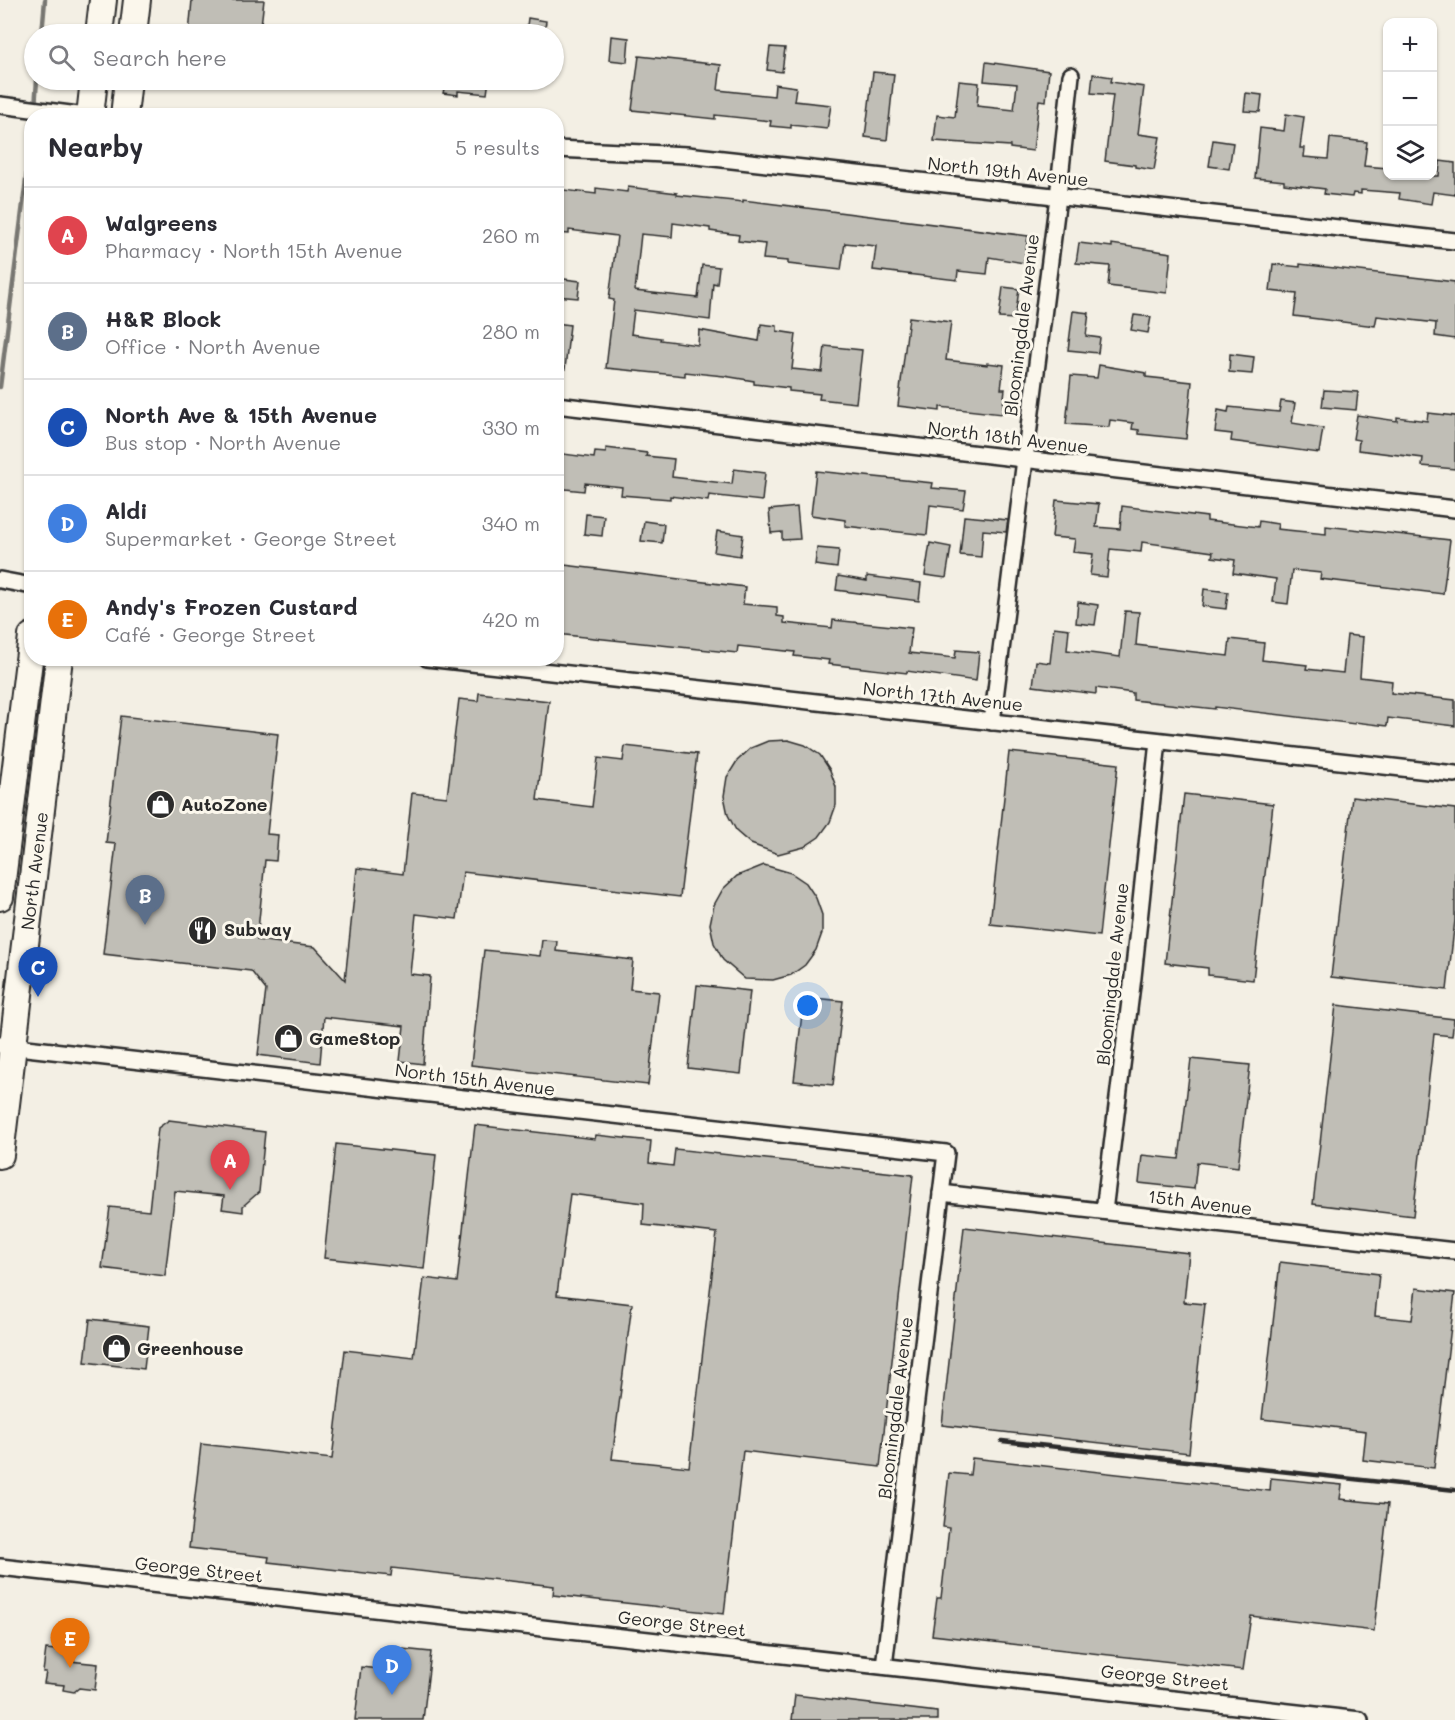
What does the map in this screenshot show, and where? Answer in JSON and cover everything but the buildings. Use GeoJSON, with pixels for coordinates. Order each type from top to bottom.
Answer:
{"type":"FeatureCollection","features":[{"type":"Feature","properties":{"kind":"main road"},"geometry":{"type":"LineString","coordinates":[[100,24],[104,0]]}},
{"type":"Feature","properties":{"kind":"main road"},"geometry":{"type":"LineString","coordinates":[[134,24],[137,0]]}},
{"type":"Feature","properties":{"kind":"main road"},"geometry":{"type":"LineString","coordinates":[[89,108],[92,90]]}},
{"type":"Feature","properties":{"kind":"main road"},"geometry":{"type":"LineString","coordinates":[[125,108],[127,90]]}},
{"type":"Feature","properties":{"kind":"main road","name":"North Avenue"},"geometry":{"type":"LineString","coordinates":[[0,897],[28,666]]}},
{"type":"Feature","properties":{"kind":"main road","name":"North Avenue"},"geometry":{"type":"LineString","coordinates":[[0,1155],[7,1046],[58,666]]}},
{"type":"Feature","properties":{"kind":"street","name":"Bloomingdale Avenue"},"geometry":{"type":"LineString","coordinates":[[992,722],[1058,197],[1071,75]]}},
{"type":"Feature","properties":{"kind":"street"},"geometry":{"type":"LineString","coordinates":[[0,105],[24,108]]}},
{"type":"Feature","properties":{"kind":"street","name":"North 19th Avenue"},"geometry":{"type":"LineString","coordinates":[[564,149],[687,155],[1455,241]]}},
{"type":"Feature","properties":{"kind":"street","name":"North 18th Avenue"},"geometry":{"type":"LineString","coordinates":[[564,406],[1455,508]]}},
{"type":"Feature","properties":{"kind":"street"},"geometry":{"type":"LineString","coordinates":[[0,580],[24,584]]}},
{"type":"Feature","properties":{"kind":"street","name":"North 17th Avenue"},"geometry":{"type":"LineString","coordinates":[[497,666],[1455,774]]}},
{"type":"Feature","properties":{"kind":"street","name":"Bloomingdale Avenue"},"geometry":{"type":"LineString","coordinates":[[1104,1212],[1133,976],[1158,741]]}},
{"type":"Feature","properties":{"kind":"street","name":"North 15th Avenue"},"geometry":{"type":"LineString","coordinates":[[7,1046],[946,1154]]}},
{"type":"Feature","properties":{"kind":"street","name":"Bloomingdale Avenue"},"geometry":{"type":"LineString","coordinates":[[884,1666],[946,1154]]}},
{"type":"Feature","properties":{"kind":"street","name":"15th Avenue"},"geometry":{"type":"LineString","coordinates":[[941,1193],[1455,1251]]}},
{"type":"Feature","properties":{"kind":"street","name":"George Street"},"geometry":{"type":"LineString","coordinates":[[0,1567],[1360,1720]]}},
{"type":"Feature","properties":{"kind":"waterway"},"geometry":{"type":"LineString","coordinates":[[43,24],[45,0]]}},
{"type":"Feature","properties":{"kind":"waterway"},"geometry":{"type":"LineString","coordinates":[[35,107],[36,90]]}},
{"type":"Feature","properties":{"kind":"waterway"},"geometry":{"type":"LineString","coordinates":[[0,387],[24,196]]}},
{"type":"Feature","properties":{"kind":"railway"},"geometry":{"type":"LineString","coordinates":[[1002,1441],[1455,1490]]}},
{"type":"Feature","properties":{"kind":"place","name":"AutoZone"},"geometry":{"type":"Point","coordinates":[160,805]}},
{"type":"Feature","properties":{"kind":"place","name":"H&R Block"},"geometry":{"type":"Point","coordinates":[145,925]}},
{"type":"Feature","properties":{"kind":"place","name":"Subway"},"geometry":{"type":"Point","coordinates":[203,930]}},
{"type":"Feature","properties":{"kind":"place","name":"North Ave & 15th Avenue"},"geometry":{"type":"Point","coordinates":[38,997]}},
{"type":"Feature","properties":{"kind":"place","name":"GameStop"},"geometry":{"type":"Point","coordinates":[288,1039]}},
{"type":"Feature","properties":{"kind":"place","name":"Walgreens"},"geometry":{"type":"Point","coordinates":[230,1190]}},
{"type":"Feature","properties":{"kind":"place","name":"Greenhouse"},"geometry":{"type":"Point","coordinates":[116,1349]}},
{"type":"Feature","properties":{"kind":"place","name":"Andy's Frozen Custard"},"geometry":{"type":"Point","coordinates":[70,1668]}},
{"type":"Feature","properties":{"kind":"place","name":"Aldi"},"geometry":{"type":"Point","coordinates":[392,1695]}}]}
